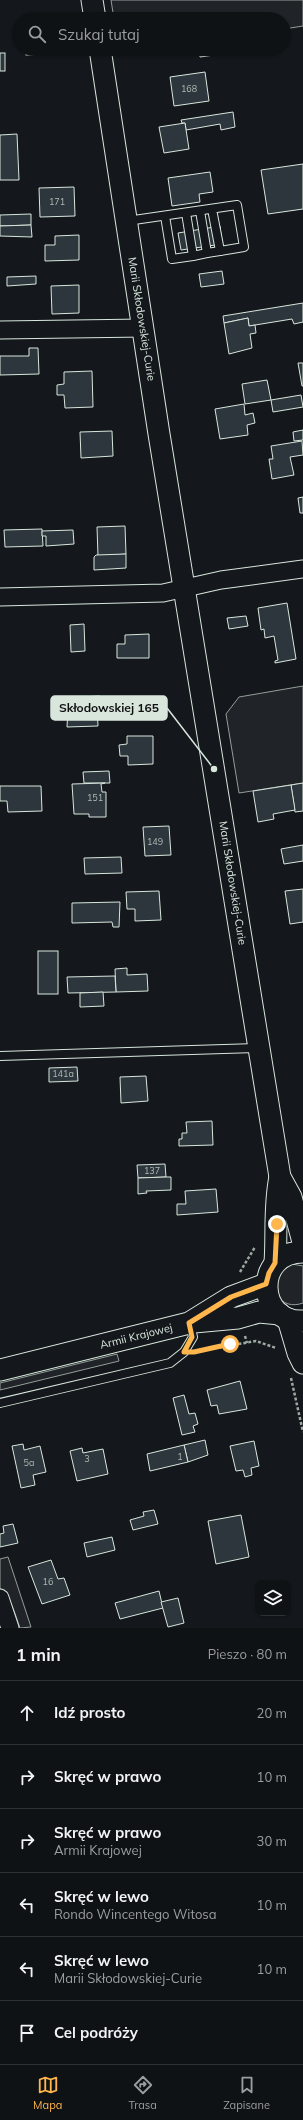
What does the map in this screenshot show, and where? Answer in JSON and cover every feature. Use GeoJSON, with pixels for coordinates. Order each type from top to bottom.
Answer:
{"type":"FeatureCollection","features":[{"type":"Feature","properties":{"kind":"street"},"geometry":{"type":"LineString","coordinates":[[92,0],[94,12]]}},
{"type":"Feature","properties":{"kind":"street","name":"Marii Skłodowskiej-Curie"},"geometry":{"type":"LineString","coordinates":[[101,56],[144,328],[159,434],[186,588],[280,1177],[276,1198],[277,1224],[275,1263]]}},
{"type":"Feature","properties":{"kind":"street"},"geometry":{"type":"LineString","coordinates":[[0,330],[144,328]]}},
{"type":"Feature","properties":{"kind":"street"},"geometry":{"type":"LineString","coordinates":[[0,597],[163,592],[221,580],[303,569]]}},
{"type":"Feature","properties":{"kind":"street","name":"Marii Skłodowskiej-Curie"},"geometry":{"type":"LineString","coordinates":[[280,1177],[291,1197],[303,1242]]}},
{"type":"Feature","properties":{"kind":"street"},"geometry":{"type":"LineString","coordinates":[[303,1252],[292,1252],[275,1263],[269,1273],[266,1284],[267,1295],[272,1306],[290,1318],[298,1353],[303,1363]]}},
{"type":"Feature","properties":{"kind":"street","name":"Armii Krajowej"},"geometry":{"type":"LineString","coordinates":[[0,1370],[189,1323],[231,1297],[266,1284]]}},
{"type":"Feature","properties":{"kind":"street"},"geometry":{"type":"LineString","coordinates":[[189,1323],[238,1318],[259,1312],[290,1318]]}},
{"type":"Feature","properties":{"kind":"street"},"geometry":{"type":"LineString","coordinates":[[0,1598],[10,1628]]}},
{"type":"Feature","properties":{"kind":"lane"},"geometry":{"type":"LineString","coordinates":[[127,221],[237,205],[244,247],[172,259],[165,216]]}},
{"type":"Feature","properties":{"kind":"lane"},"geometry":{"type":"LineString","coordinates":[[212,209],[220,251]]}},
{"type":"Feature","properties":{"kind":"lane"},"geometry":{"type":"LineString","coordinates":[[200,211],[207,253]]}},
{"type":"Feature","properties":{"kind":"lane"},"geometry":{"type":"LineString","coordinates":[[186,213],[193,256]]}},
{"type":"Feature","properties":{"kind":"lane"},"geometry":{"type":"LineString","coordinates":[[0,1056],[260,1048]]}},
{"type":"Feature","properties":{"kind":"lane"},"geometry":{"type":"LineString","coordinates":[[0,1404],[170,1363],[184,1352],[192,1337],[189,1323]]}},
{"type":"Feature","properties":{"kind":"path"},"geometry":{"type":"LineString","coordinates":[[238,1274],[257,1244]]}},
{"type":"Feature","properties":{"kind":"path"},"geometry":{"type":"LineString","coordinates":[[184,1352],[194,1352],[247,1343]]}},
{"type":"Feature","properties":{"kind":"path"},"geometry":{"type":"LineString","coordinates":[[296,1399],[303,1432]]}},
{"type":"Feature","properties":{"kind":"shaded area"},"geometry":{"type":"Polygon","coordinates":[[[111,0],[303,0],[303,26],[291,28],[291,12],[113,12],[111,0]]]}},
{"type":"Feature","properties":{"kind":"shaded area"},"geometry":{"type":"Polygon","coordinates":[[[303,686],[303,783],[239,793],[226,714],[239,697],[303,686]]]}},
{"type":"Feature","properties":{"kind":"shaded area"},"geometry":{"type":"Polygon","coordinates":[[[292,1264],[303,1266],[303,1303],[295,1305],[285,1303],[276,1295],[276,1276],[292,1264]]]}},
{"type":"Feature","properties":{"kind":"shaded area"},"geometry":{"type":"Polygon","coordinates":[[[117,1354],[119,1361],[0,1390],[0,1383],[117,1354]]]}},
{"type":"Feature","properties":{"kind":"shaded area"},"geometry":{"type":"Polygon","coordinates":[[[8,1557],[31,1627],[20,1628],[10,1601],[0,1588],[0,1559],[8,1557]]]}},
{"type":"Feature","properties":{"kind":"building"},"geometry":{"type":"Polygon","coordinates":[[[0,53],[5,53],[5,71],[0,71],[0,53]]]}},
{"type":"Feature","properties":{"kind":"building"},"geometry":{"type":"Polygon","coordinates":[[[205,72],[209,101],[174,106],[170,77],[205,72]]]}},
{"type":"Feature","properties":{"kind":"building"},"geometry":{"type":"Polygon","coordinates":[[[233,112],[235,127],[221,130],[220,124],[186,130],[185,123],[182,123],[181,120],[233,112]]]}},
{"type":"Feature","properties":{"kind":"building"},"geometry":{"type":"Polygon","coordinates":[[[185,123],[189,149],[164,153],[159,127],[185,123]]]}},
{"type":"Feature","properties":{"kind":"building"},"geometry":{"type":"Polygon","coordinates":[[[17,134],[19,180],[0,180],[0,135],[17,134]]]}},
{"type":"Feature","properties":{"kind":"building"},"geometry":{"type":"Polygon","coordinates":[[[303,164],[303,209],[268,214],[261,170],[303,164]]]}},
{"type":"Feature","properties":{"kind":"building"},"geometry":{"type":"Polygon","coordinates":[[[210,172],[213,192],[199,194],[200,202],[172,206],[168,178],[210,172]]]}},
{"type":"Feature","properties":{"kind":"building"},"geometry":{"type":"Polygon","coordinates":[[[74,187],[75,216],[40,217],[39,188],[74,187]]]}},
{"type":"Feature","properties":{"kind":"building"},"geometry":{"type":"Polygon","coordinates":[[[31,214],[31,225],[0,226],[0,215],[31,214]]]}},
{"type":"Feature","properties":{"kind":"building"},"geometry":{"type":"Polygon","coordinates":[[[31,225],[32,237],[0,236],[0,226],[31,225]]]}},
{"type":"Feature","properties":{"kind":"building"},"geometry":{"type":"Polygon","coordinates":[[[220,226],[222,244],[181,250],[178,233],[220,226]]]}},
{"type":"Feature","properties":{"kind":"building"},"geometry":{"type":"Polygon","coordinates":[[[79,235],[79,260],[45,261],[45,245],[55,245],[55,236],[79,235]]]}},
{"type":"Feature","properties":{"kind":"building"},"geometry":{"type":"Polygon","coordinates":[[[222,271],[224,284],[201,287],[199,274],[222,271]]]}},
{"type":"Feature","properties":{"kind":"building"},"geometry":{"type":"Polygon","coordinates":[[[36,276],[36,284],[7,286],[7,277],[36,276]]]}},
{"type":"Feature","properties":{"kind":"building"},"geometry":{"type":"Polygon","coordinates":[[[79,285],[79,313],[52,314],[51,286],[79,285]]]}},
{"type":"Feature","properties":{"kind":"building"},"geometry":{"type":"Polygon","coordinates":[[[303,303],[303,322],[294,324],[292,319],[249,326],[248,318],[224,323],[223,316],[303,303]]]}},
{"type":"Feature","properties":{"kind":"building"},"geometry":{"type":"Polygon","coordinates":[[[248,318],[249,326],[255,325],[256,333],[250,334],[252,348],[229,354],[224,323],[248,318]]]}},
{"type":"Feature","properties":{"kind":"building"},"geometry":{"type":"Polygon","coordinates":[[[29,348],[38,348],[39,374],[0,375],[0,356],[29,356],[29,348]]]}},
{"type":"Feature","properties":{"kind":"building"},"geometry":{"type":"Polygon","coordinates":[[[298,363],[303,363],[303,386],[302,386],[298,363]]]}},
{"type":"Feature","properties":{"kind":"building"},"geometry":{"type":"Polygon","coordinates":[[[92,371],[93,407],[65,408],[64,395],[57,395],[57,385],[64,384],[64,372],[92,371]]]}},
{"type":"Feature","properties":{"kind":"building"},"geometry":{"type":"Polygon","coordinates":[[[267,380],[271,400],[245,404],[242,384],[267,380]]]}},
{"type":"Feature","properties":{"kind":"building"},"geometry":{"type":"Polygon","coordinates":[[[301,395],[303,407],[273,412],[271,400],[301,395]]]}},
{"type":"Feature","properties":{"kind":"building"},"geometry":{"type":"Polygon","coordinates":[[[244,404],[245,415],[253,413],[255,423],[247,425],[248,435],[220,439],[215,409],[244,404]]]}},
{"type":"Feature","properties":{"kind":"building"},"geometry":{"type":"Polygon","coordinates":[[[303,430],[303,440],[294,441],[293,432],[303,430]]]}},
{"type":"Feature","properties":{"kind":"building"},"geometry":{"type":"Polygon","coordinates":[[[112,431],[113,456],[81,458],[80,432],[112,431]]]}},
{"type":"Feature","properties":{"kind":"building"},"geometry":{"type":"Polygon","coordinates":[[[302,441],[303,455],[290,457],[294,475],[272,479],[269,459],[273,459],[271,446],[302,441]]]}},
{"type":"Feature","properties":{"kind":"building"},"geometry":{"type":"Polygon","coordinates":[[[303,497],[303,513],[300,513],[298,498],[303,497]]]}},
{"type":"Feature","properties":{"kind":"building"},"geometry":{"type":"Polygon","coordinates":[[[125,526],[126,554],[98,556],[97,527],[125,526]]]}},
{"type":"Feature","properties":{"kind":"building"},"geometry":{"type":"Polygon","coordinates":[[[42,529],[43,546],[5,547],[4,530],[42,529]]]}},
{"type":"Feature","properties":{"kind":"building"},"geometry":{"type":"Polygon","coordinates":[[[73,530],[74,544],[46,546],[46,536],[42,536],[42,531],[73,530]]]}},
{"type":"Feature","properties":{"kind":"building"},"geometry":{"type":"Polygon","coordinates":[[[126,554],[126,568],[94,570],[94,557],[96,555],[126,554]]]}},
{"type":"Feature","properties":{"kind":"building"},"geometry":{"type":"Polygon","coordinates":[[[287,603],[296,659],[275,663],[275,661],[278,660],[274,636],[265,638],[264,629],[261,630],[258,608],[287,603]]]}},
{"type":"Feature","properties":{"kind":"building"},"geometry":{"type":"Polygon","coordinates":[[[246,616],[248,626],[229,629],[227,618],[246,616]]]}},
{"type":"Feature","properties":{"kind":"building"},"geometry":{"type":"Polygon","coordinates":[[[84,624],[85,651],[71,652],[70,625],[84,624]]]}},
{"type":"Feature","properties":{"kind":"building"},"geometry":{"type":"Polygon","coordinates":[[[149,634],[149,658],[117,658],[117,644],[125,644],[125,635],[149,634]]]}},
{"type":"Feature","properties":{"kind":"building"},"geometry":{"type":"Polygon","coordinates":[[[100,696],[100,706],[97,706],[98,726],[67,727],[68,710],[62,711],[61,698],[100,696]]]}},
{"type":"Feature","properties":{"kind":"building"},"geometry":{"type":"Polygon","coordinates":[[[127,736],[153,736],[153,764],[128,765],[128,756],[120,756],[119,745],[127,744],[127,736]]]}},
{"type":"Feature","properties":{"kind":"building"},"geometry":{"type":"Polygon","coordinates":[[[109,771],[110,783],[84,783],[83,772],[109,771]]]}},
{"type":"Feature","properties":{"kind":"building"},"geometry":{"type":"Polygon","coordinates":[[[105,783],[101,784],[102,792],[106,792],[106,817],[89,817],[89,814],[74,814],[72,784],[105,783]]]}},
{"type":"Feature","properties":{"kind":"building"},"geometry":{"type":"Polygon","coordinates":[[[303,783],[303,811],[295,812],[291,785],[303,783]]]}},
{"type":"Feature","properties":{"kind":"building"},"geometry":{"type":"Polygon","coordinates":[[[291,785],[295,810],[273,814],[274,819],[258,822],[253,791],[291,785]]]}},
{"type":"Feature","properties":{"kind":"building"},"geometry":{"type":"Polygon","coordinates":[[[0,786],[41,786],[42,811],[8,812],[7,801],[0,801],[0,786]]]}},
{"type":"Feature","properties":{"kind":"building"},"geometry":{"type":"Polygon","coordinates":[[[169,826],[171,855],[145,856],[143,827],[169,826]]]}},
{"type":"Feature","properties":{"kind":"building"},"geometry":{"type":"Polygon","coordinates":[[[303,845],[303,861],[284,864],[281,849],[303,845]]]}},
{"type":"Feature","properties":{"kind":"building"},"geometry":{"type":"Polygon","coordinates":[[[121,857],[122,873],[85,874],[84,858],[121,857]]]}},
{"type":"Feature","properties":{"kind":"building"},"geometry":{"type":"Polygon","coordinates":[[[303,889],[303,922],[290,924],[285,891],[303,889]]]}},
{"type":"Feature","properties":{"kind":"building"},"geometry":{"type":"Polygon","coordinates":[[[159,891],[161,920],[135,921],[135,909],[127,909],[126,892],[159,891]]]}},
{"type":"Feature","properties":{"kind":"building"},"geometry":{"type":"Polygon","coordinates":[[[120,902],[119,927],[113,927],[112,922],[72,923],[72,903],[120,902]]]}},
{"type":"Feature","properties":{"kind":"building"},"geometry":{"type":"Polygon","coordinates":[[[38,951],[58,951],[58,994],[38,994],[38,951]]]}},
{"type":"Feature","properties":{"kind":"building"},"geometry":{"type":"Polygon","coordinates":[[[127,968],[127,975],[147,974],[148,991],[116,992],[115,969],[127,968]]]}},
{"type":"Feature","properties":{"kind":"building"},"geometry":{"type":"Polygon","coordinates":[[[115,976],[116,992],[68,993],[67,977],[115,976]]]}},
{"type":"Feature","properties":{"kind":"building"},"geometry":{"type":"Polygon","coordinates":[[[103,992],[104,1006],[80,1007],[80,993],[103,992]]]}},
{"type":"Feature","properties":{"kind":"building"},"geometry":{"type":"Polygon","coordinates":[[[77,1067],[78,1081],[49,1082],[49,1068],[77,1067]]]}},
{"type":"Feature","properties":{"kind":"building"},"geometry":{"type":"Polygon","coordinates":[[[146,1076],[148,1101],[121,1103],[120,1077],[146,1076]]]}},
{"type":"Feature","properties":{"kind":"building"},"geometry":{"type":"Polygon","coordinates":[[[212,1121],[213,1145],[179,1146],[179,1139],[182,1139],[182,1133],[187,1133],[186,1122],[212,1121]]]}},
{"type":"Feature","properties":{"kind":"building"},"geometry":{"type":"Polygon","coordinates":[[[165,1164],[166,1177],[138,1178],[137,1165],[165,1164]]]}},
{"type":"Feature","properties":{"kind":"building"},"geometry":{"type":"Polygon","coordinates":[[[171,1177],[171,1190],[146,1191],[147,1193],[138,1194],[138,1178],[171,1177]]]}},
{"type":"Feature","properties":{"kind":"building"},"geometry":{"type":"Polygon","coordinates":[[[216,1189],[218,1212],[177,1215],[177,1204],[186,1204],[185,1191],[216,1189]]]}},
{"type":"Feature","properties":{"kind":"building"},"geometry":{"type":"Polygon","coordinates":[[[240,1381],[247,1409],[219,1414],[217,1405],[211,1406],[207,1390],[240,1381]]]}},
{"type":"Feature","properties":{"kind":"building"},"geometry":{"type":"Polygon","coordinates":[[[184,1395],[189,1414],[195,1413],[198,1424],[193,1426],[195,1432],[182,1435],[173,1398],[184,1395]]]}},
{"type":"Feature","properties":{"kind":"building"},"geometry":{"type":"Polygon","coordinates":[[[205,1440],[208,1455],[188,1462],[184,1445],[205,1440]]]}},
{"type":"Feature","properties":{"kind":"building"},"geometry":{"type":"Polygon","coordinates":[[[254,1441],[259,1466],[251,1468],[252,1475],[245,1477],[243,1470],[236,1471],[230,1446],[254,1441]]]}},
{"type":"Feature","properties":{"kind":"building"},"geometry":{"type":"Polygon","coordinates":[[[23,1444],[24,1450],[40,1446],[46,1472],[33,1475],[35,1485],[21,1488],[12,1446],[23,1444]]]}},
{"type":"Feature","properties":{"kind":"building"},"geometry":{"type":"Polygon","coordinates":[[[184,1445],[188,1462],[150,1471],[147,1454],[184,1445]]]}},
{"type":"Feature","properties":{"kind":"building"},"geometry":{"type":"Polygon","coordinates":[[[82,1448],[83,1453],[103,1449],[108,1474],[77,1481],[70,1451],[82,1448]]]}},
{"type":"Feature","properties":{"kind":"building"},"geometry":{"type":"Polygon","coordinates":[[[154,1510],[158,1524],[133,1530],[130,1520],[144,1516],[143,1512],[154,1510]]]}},
{"type":"Feature","properties":{"kind":"building"},"geometry":{"type":"Polygon","coordinates":[[[241,1515],[249,1557],[216,1564],[208,1521],[241,1515]]]}},
{"type":"Feature","properties":{"kind":"building"},"geometry":{"type":"Polygon","coordinates":[[[13,1524],[18,1543],[0,1547],[0,1534],[4,1533],[3,1526],[13,1524]]]}},
{"type":"Feature","properties":{"kind":"building"},"geometry":{"type":"Polygon","coordinates":[[[112,1537],[115,1550],[87,1557],[84,1543],[112,1537]]]}},
{"type":"Feature","properties":{"kind":"building"},"geometry":{"type":"Polygon","coordinates":[[[51,1560],[58,1579],[64,1578],[70,1595],[42,1604],[28,1567],[51,1560]]]}},
{"type":"Feature","properties":{"kind":"building"},"geometry":{"type":"Polygon","coordinates":[[[159,1591],[163,1608],[120,1619],[115,1603],[159,1591]]]}},
{"type":"Feature","properties":{"kind":"building"},"geometry":{"type":"Polygon","coordinates":[[[178,1598],[184,1623],[168,1627],[161,1602],[178,1598]]]}},
{"type":"Feature","properties":{"kind":"place","name":"Skłodowskiej 165"},"geometry":{"type":"Point","coordinates":[214,769]}},
{"type":"Feature","properties":{"kind":"route"},"geometry":{"type":"LineString","coordinates":[[230,1344],[194,1352],[184,1352],[192,1337],[189,1323],[231,1297],[266,1284],[269,1273],[275,1263],[277,1224]]}}]}
